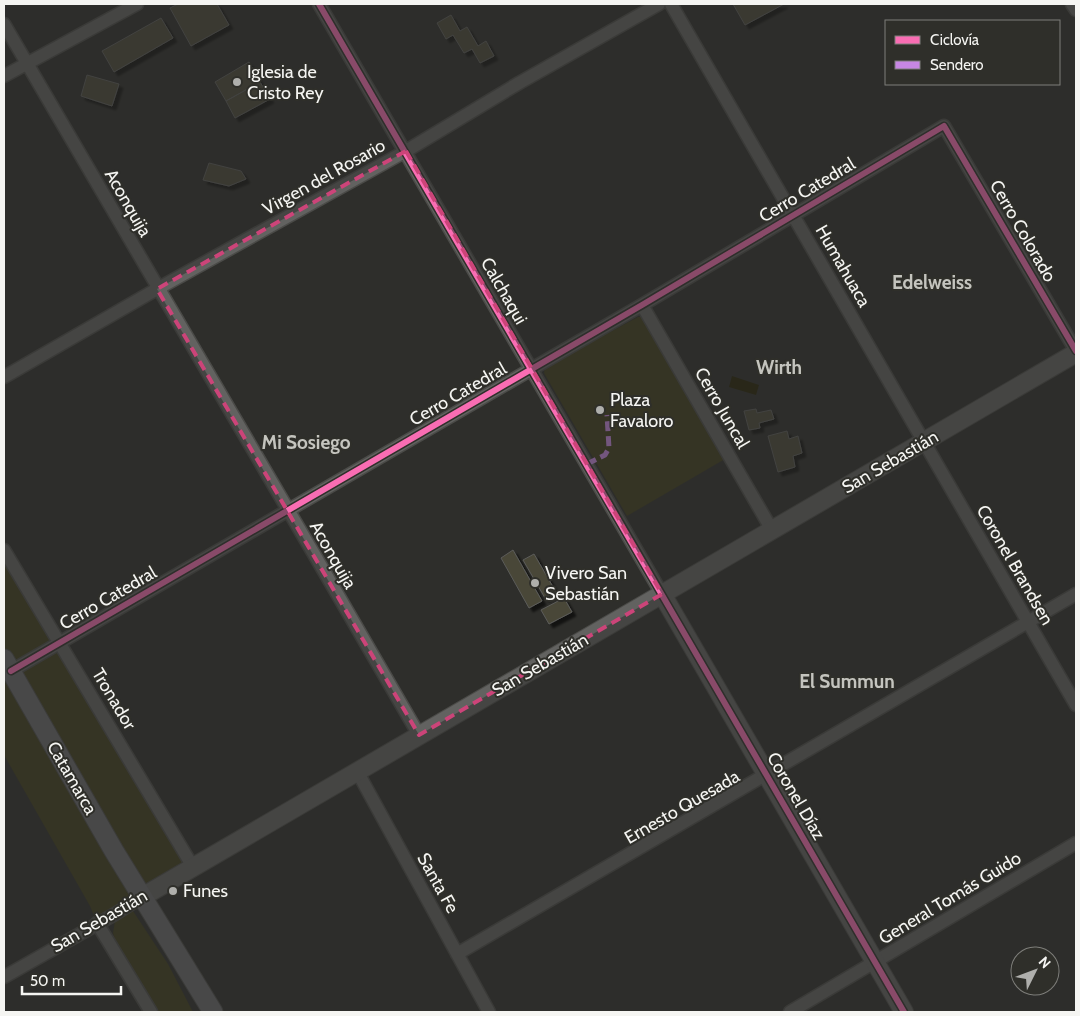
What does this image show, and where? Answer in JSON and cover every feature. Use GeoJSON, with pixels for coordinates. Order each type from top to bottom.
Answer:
{"type":"FeatureCollection","features":[{"type":"Feature","properties":{"kind":"main road","name":"San Sebastián"},"geometry":{"type":"LineString","coordinates":[[142,897],[1076,352]]}},
{"type":"Feature","properties":{"kind":"main road","name":"Coronel Díaz"},"geometry":{"type":"LineString","coordinates":[[662,594],[904,1012]]}},
{"type":"Feature","properties":{"kind":"main road","name":"Catamarca"},"geometry":{"type":"LineString","coordinates":[[7,665],[142,897],[213,1012]]}},
{"type":"Feature","properties":{"kind":"street"},"geometry":{"type":"LineString","coordinates":[[4,76],[137,4]]}},
{"type":"Feature","properties":{"kind":"street","name":"Calchaqui"},"geometry":{"type":"LineString","coordinates":[[319,4],[662,594]]}},
{"type":"Feature","properties":{"kind":"street","name":"Virgen del Rosario"},"geometry":{"type":"LineString","coordinates":[[4,376],[406,151],[520,83],[659,4]]}},
{"type":"Feature","properties":{"kind":"street","name":"Humahuaca"},"geometry":{"type":"LineString","coordinates":[[671,4],[924,442]]}},
{"type":"Feature","properties":{"kind":"street"},"geometry":{"type":"LineString","coordinates":[[1072,4],[1076,10]]}},
{"type":"Feature","properties":{"kind":"street","name":"Aconquija"},"geometry":{"type":"LineString","coordinates":[[4,24],[419,735]]}},
{"type":"Feature","properties":{"kind":"street","name":"Cerro Catedral"},"geometry":{"type":"LineString","coordinates":[[7,665],[60,643],[642,305],[944,126]]}},
{"type":"Feature","properties":{"kind":"street","name":"Cerro Colorado"},"geometry":{"type":"LineString","coordinates":[[944,126],[1076,352]]}},
{"type":"Feature","properties":{"kind":"street","name":"Cerro Juncal"},"geometry":{"type":"LineString","coordinates":[[642,305],[772,530]]}},
{"type":"Feature","properties":{"kind":"street","name":"Coronel Brandsen"},"geometry":{"type":"LineString","coordinates":[[924,442],[1076,705]]}},
{"type":"Feature","properties":{"kind":"street","name":"Tronador"},"geometry":{"type":"LineString","coordinates":[[4,550],[193,867]]}},
{"type":"Feature","properties":{"kind":"street","name":"Ernesto Quesada"},"geometry":{"type":"LineString","coordinates":[[457,954],[1076,594]]}},
{"type":"Feature","properties":{"kind":"street","name":"Santa Fe"},"geometry":{"type":"LineString","coordinates":[[357,771],[489,1012]]}},
{"type":"Feature","properties":{"kind":"street","name":"General Tomás Guido"},"geometry":{"type":"LineString","coordinates":[[790,1012],[1076,843]]}},
{"type":"Feature","properties":{"kind":"street","name":"San Sebastián"},"geometry":{"type":"LineString","coordinates":[[4,977],[142,897]]}},
{"type":"Feature","properties":{"kind":"street"},"geometry":{"type":"LineString","coordinates":[[98,923],[151,1012]]}},
{"type":"Feature","properties":{"kind":"highlighted area"},"geometry":{"type":"Polygon","coordinates":[[[406,151],[662,594],[419,735],[157,289],[406,151]]]}},
{"type":"Feature","properties":{"kind":"shaded area","name":"Plaza Favaloro"},"geometry":{"type":"Polygon","coordinates":[[[638,317],[642,317],[725,459],[627,516],[544,373],[545,367],[638,317]]]}},
{"type":"Feature","properties":{"kind":"shaded area"},"geometry":{"type":"Polygon","coordinates":[[[732,376],[759,385],[756,395],[729,387],[732,376]]]}},
{"type":"Feature","properties":{"kind":"shaded area"},"geometry":{"type":"Polygon","coordinates":[[[4,550],[193,867],[97,923],[90,906],[4,755],[4,550]]]}},
{"type":"Feature","properties":{"kind":"shaded area"},"geometry":{"type":"Polygon","coordinates":[[[133,911],[168,964],[193,1012],[156,1012],[119,952],[113,933],[115,921],[125,913],[133,911]]]}},
{"type":"Feature","properties":{"kind":"building"},"geometry":{"type":"Polygon","coordinates":[[[178,4],[217,4],[229,25],[191,46],[170,8],[178,4]]]}},
{"type":"Feature","properties":{"kind":"building"},"geometry":{"type":"Polygon","coordinates":[[[733,4],[784,4],[745,25],[733,4]]]}},
{"type":"Feature","properties":{"kind":"building"},"geometry":{"type":"Polygon","coordinates":[[[451,15],[460,31],[467,27],[478,46],[486,41],[494,56],[480,63],[472,49],[464,53],[453,35],[446,39],[437,23],[451,15]]]}},
{"type":"Feature","properties":{"kind":"building"},"geometry":{"type":"Polygon","coordinates":[[[161,18],[173,38],[114,72],[102,51],[161,18]]]}},
{"type":"Feature","properties":{"kind":"building","name":"Iglesia de Cristo Rey"},"geometry":{"type":"Polygon","coordinates":[[[249,62],[260,82],[226,101],[215,82],[249,62]]]}},
{"type":"Feature","properties":{"kind":"building"},"geometry":{"type":"Polygon","coordinates":[[[87,75],[119,84],[112,106],[81,96],[87,75]]]}},
{"type":"Feature","properties":{"kind":"building"},"geometry":{"type":"Polygon","coordinates":[[[260,82],[270,99],[235,118],[226,101],[260,82]]]}},
{"type":"Feature","properties":{"kind":"building"},"geometry":{"type":"Polygon","coordinates":[[[209,163],[241,171],[246,179],[229,186],[203,180],[209,163]]]}},
{"type":"Feature","properties":{"kind":"building"},"geometry":{"type":"Polygon","coordinates":[[[756,409],[757,413],[771,410],[774,419],[759,423],[760,428],[749,430],[744,411],[756,409]]]}},
{"type":"Feature","properties":{"kind":"building"},"geometry":{"type":"Polygon","coordinates":[[[787,431],[789,439],[798,436],[802,453],[793,456],[795,467],[778,472],[768,436],[787,431]]]}},
{"type":"Feature","properties":{"kind":"building"},"geometry":{"type":"Polygon","coordinates":[[[513,550],[542,601],[529,608],[501,558],[513,550]]]}},
{"type":"Feature","properties":{"kind":"building"},"geometry":{"type":"Polygon","coordinates":[[[534,554],[556,592],[545,598],[523,560],[534,554]]]}},
{"type":"Feature","properties":{"kind":"building"},"geometry":{"type":"Polygon","coordinates":[[[564,598],[572,612],[549,624],[541,610],[564,598]]]}},
{"type":"Feature","properties":{"kind":"marked path"},"geometry":{"type":"LineString","coordinates":[[587,464],[605,455],[609,448],[607,415]]}},
{"type":"Feature","properties":{"kind":"cycle path"},"geometry":{"type":"LineString","coordinates":[[319,4],[904,1012]]}},
{"type":"Feature","properties":{"kind":"cycle path"},"geometry":{"type":"LineString","coordinates":[[11,671],[642,305],[944,126],[1076,351]]}},
{"type":"Feature","properties":{"kind":"place","name":"Iglesia de Cristo Rey"},"geometry":{"type":"Point","coordinates":[237,82]}},
{"type":"Feature","properties":{"kind":"place","name":"Plaza Favaloro"},"geometry":{"type":"Point","coordinates":[600,410]}},
{"type":"Feature","properties":{"kind":"place","name":"Vivero San Sebastián"},"geometry":{"type":"Point","coordinates":[535,583]}},
{"type":"Feature","properties":{"kind":"place","name":"Funes"},"geometry":{"type":"Point","coordinates":[173,891]}},
{"type":"Feature","properties":{"kind":"district","name":"Edelweiss"},"geometry":{"type":"Point","coordinates":[932,282]}},
{"type":"Feature","properties":{"kind":"district","name":"Wirth"},"geometry":{"type":"Point","coordinates":[779,367]}},
{"type":"Feature","properties":{"kind":"district","name":"Mi Sosiego"},"geometry":{"type":"Point","coordinates":[306,442]}},
{"type":"Feature","properties":{"kind":"district","name":"El Summun"},"geometry":{"type":"Point","coordinates":[847,681]}}]}
